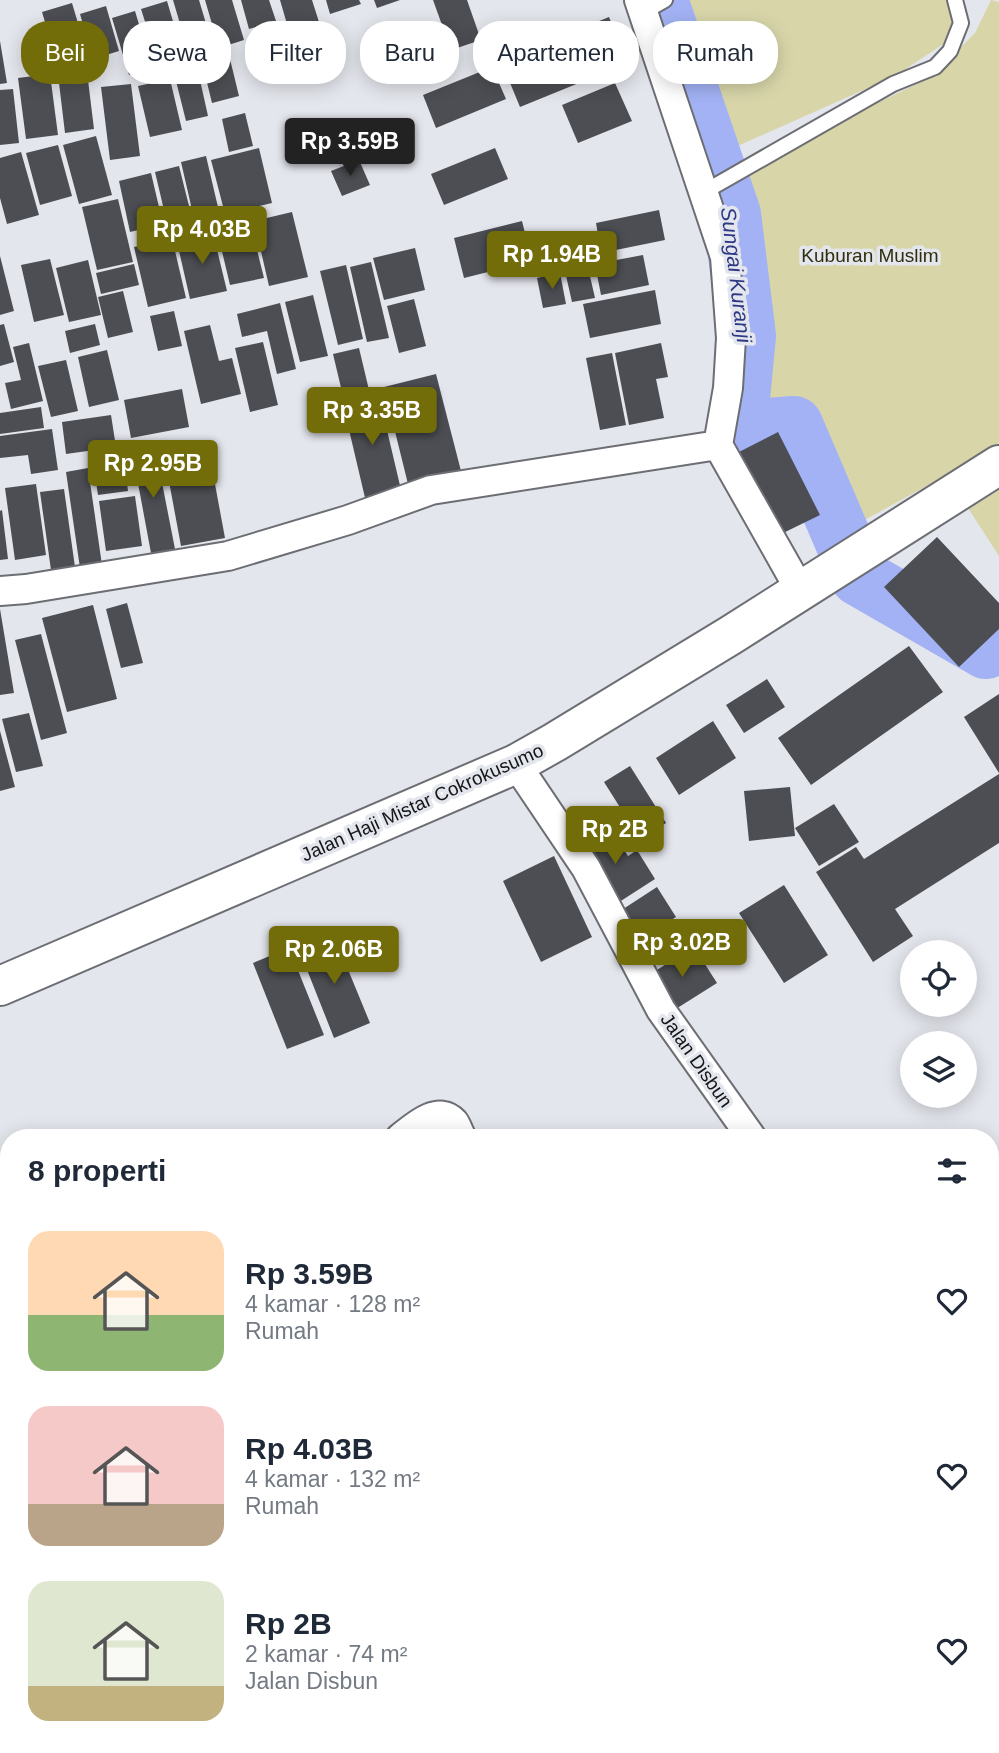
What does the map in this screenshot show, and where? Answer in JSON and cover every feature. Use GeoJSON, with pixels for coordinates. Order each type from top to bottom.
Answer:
{"type":"FeatureCollection","features":[{"type":"Feature","properties":{"kind":"main road","name":"Jalan Haji Mistar Cokrokusumo"},"geometry":{"type":"LineString","coordinates":[[0,986],[516,764],[684,664],[999,465]]}},
{"type":"Feature","properties":{"kind":"street"},"geometry":{"type":"LineString","coordinates":[[649,4],[725,257],[732,338],[728,388],[718,445],[800,590]]}},
{"type":"Feature","properties":{"kind":"street"},"geometry":{"type":"LineString","coordinates":[[0,591],[228,556],[348,520],[431,490],[718,445]]}},
{"type":"Feature","properties":{"kind":"street","name":"Jalan Disbun"},"geometry":{"type":"LineString","coordinates":[[516,764],[586,868],[661,1010],[746,1129]]}},
{"type":"Feature","properties":{"kind":"street"},"geometry":{"type":"LineString","coordinates":[[412,1129],[430,1116],[442,1116],[454,1122],[457,1129]]}},
{"type":"Feature","properties":{"kind":"lane"},"geometry":{"type":"LineString","coordinates":[[704,192],[893,84],[935,67],[950,51],[961,23],[955,0]]}},
{"type":"Feature","properties":{"kind":"green space"},"geometry":{"type":"Polygon","coordinates":[[[659,0],[964,0],[958,25],[942,45],[895,76],[713,157],[688,84],[778,84],[778,21],[666,21],[659,0]]]}},
{"type":"Feature","properties":{"kind":"green space","name":"Kuburan Muslim"},"geometry":{"type":"Polygon","coordinates":[[[991,0],[999,2],[999,443],[852,527],[787,413],[738,429],[749,325],[741,260],[724,177],[931,77],[975,33],[991,0]]]}},
{"type":"Feature","properties":{"kind":"green space"},"geometry":{"type":"Polygon","coordinates":[[[999,484],[999,556],[966,505],[999,484]]]}},
{"type":"Feature","properties":{"kind":"building"},"geometry":{"type":"Polygon","coordinates":[[[173,0],[199,0],[205,21],[179,21],[173,0]]]}},
{"type":"Feature","properties":{"kind":"building"},"geometry":{"type":"Polygon","coordinates":[[[205,0],[232,0],[244,40],[231,44],[231,21],[211,21],[205,0]]]}},
{"type":"Feature","properties":{"kind":"building"},"geometry":{"type":"Polygon","coordinates":[[[241,0],[269,0],[276,21],[247,21],[241,0]]]}},
{"type":"Feature","properties":{"kind":"building"},"geometry":{"type":"Polygon","coordinates":[[[280,0],[312,0],[319,21],[286,21],[280,0]]]}},
{"type":"Feature","properties":{"kind":"building"},"geometry":{"type":"Polygon","coordinates":[[[326,0],[359,0],[361,4],[330,14],[326,0]]]}},
{"type":"Feature","properties":{"kind":"building"},"geometry":{"type":"Polygon","coordinates":[[[374,0],[400,0],[377,8],[374,0]]]}},
{"type":"Feature","properties":{"kind":"building"},"geometry":{"type":"Polygon","coordinates":[[[433,0],[467,0],[474,21],[473,43],[459,47],[459,21],[441,21],[433,0]]]}},
{"type":"Feature","properties":{"kind":"building"},"geometry":{"type":"Polygon","coordinates":[[[167,1],[173,21],[145,21],[141,9],[167,1]]]}},
{"type":"Feature","properties":{"kind":"building"},"geometry":{"type":"Polygon","coordinates":[[[72,3],[77,21],[45,21],[42,12],[72,3]]]}},
{"type":"Feature","properties":{"kind":"building"},"geometry":{"type":"Polygon","coordinates":[[[106,6],[119,51],[109,54],[109,21],[82,21],[80,14],[106,6]]]}},
{"type":"Feature","properties":{"kind":"building"},"geometry":{"type":"Polygon","coordinates":[[[135,11],[138,21],[123,21],[123,55],[112,18],[135,11]]]}},
{"type":"Feature","properties":{"kind":"building"},"geometry":{"type":"Polygon","coordinates":[[[0,41],[7,83],[0,84],[0,41]]]}},
{"type":"Feature","properties":{"kind":"building"},"geometry":{"type":"Polygon","coordinates":[[[231,63],[239,96],[212,103],[207,84],[231,84],[231,63]]]}},
{"type":"Feature","properties":{"kind":"building"},"geometry":{"type":"Polygon","coordinates":[[[473,75],[473,84],[499,84],[506,99],[436,128],[423,95],[450,84],[459,84],[459,80],[473,75]]]}},
{"type":"Feature","properties":{"kind":"building"},"geometry":{"type":"Polygon","coordinates":[[[18,78],[21,78],[21,84],[51,84],[58,135],[26,139],[18,78]]]}},
{"type":"Feature","properties":{"kind":"building"},"geometry":{"type":"Polygon","coordinates":[[[59,84],[88,84],[94,129],[65,133],[59,84]]]}},
{"type":"Feature","properties":{"kind":"building"},"geometry":{"type":"Polygon","coordinates":[[[131,84],[140,156],[110,160],[101,87],[131,84]]]}},
{"type":"Feature","properties":{"kind":"building"},"geometry":{"type":"Polygon","coordinates":[[[171,84],[182,130],[150,137],[138,86],[171,84]]]}},
{"type":"Feature","properties":{"kind":"building"},"geometry":{"type":"Polygon","coordinates":[[[177,84],[201,84],[208,116],[186,121],[177,84]]]}},
{"type":"Feature","properties":{"kind":"building"},"geometry":{"type":"Polygon","coordinates":[[[510,84],[576,84],[520,107],[510,84]]]}},
{"type":"Feature","properties":{"kind":"building"},"geometry":{"type":"Polygon","coordinates":[[[615,84],[632,121],[578,143],[562,105],[615,84]]]}},
{"type":"Feature","properties":{"kind":"building"},"geometry":{"type":"Polygon","coordinates":[[[13,89],[19,143],[0,145],[0,90],[13,89]]]}},
{"type":"Feature","properties":{"kind":"building"},"geometry":{"type":"Polygon","coordinates":[[[245,113],[253,146],[229,152],[222,119],[245,113]]]}},
{"type":"Feature","properties":{"kind":"building"},"geometry":{"type":"Polygon","coordinates":[[[96,136],[112,195],[79,204],[63,145],[96,136]]]}},
{"type":"Feature","properties":{"kind":"building"},"geometry":{"type":"Polygon","coordinates":[[[58,145],[72,196],[40,205],[26,153],[58,145]]]}},
{"type":"Feature","properties":{"kind":"building"},"geometry":{"type":"Polygon","coordinates":[[[259,148],[272,203],[225,214],[211,160],[259,148]]]}},
{"type":"Feature","properties":{"kind":"building"},"geometry":{"type":"Polygon","coordinates":[[[495,148],[508,179],[444,205],[431,174],[495,148]]]}},
{"type":"Feature","properties":{"kind":"building"},"geometry":{"type":"Polygon","coordinates":[[[21,152],[39,215],[7,224],[0,198],[0,158],[21,152]]]}},
{"type":"Feature","properties":{"kind":"building"},"geometry":{"type":"Polygon","coordinates":[[[206,156],[221,220],[196,227],[181,162],[206,156]]]}},
{"type":"Feature","properties":{"kind":"building"},"geometry":{"type":"Polygon","coordinates":[[[359,160],[370,185],[342,196],[331,171],[359,160]]]}},
{"type":"Feature","properties":{"kind":"building"},"geometry":{"type":"Polygon","coordinates":[[[179,166],[193,222],[168,227],[155,172],[179,166]]]}},
{"type":"Feature","properties":{"kind":"building"},"geometry":{"type":"Polygon","coordinates":[[[151,173],[163,224],[130,232],[119,181],[151,173]]]}},
{"type":"Feature","properties":{"kind":"building"},"geometry":{"type":"Polygon","coordinates":[[[118,199],[133,262],[97,270],[82,207],[118,199]]]}},
{"type":"Feature","properties":{"kind":"building"},"geometry":{"type":"Polygon","coordinates":[[[659,210],[665,240],[601,253],[596,223],[659,210]]]}},
{"type":"Feature","properties":{"kind":"building"},"geometry":{"type":"Polygon","coordinates":[[[292,212],[308,277],[269,286],[254,221],[292,212]]]}},
{"type":"Feature","properties":{"kind":"building"},"geometry":{"type":"Polygon","coordinates":[[[249,218],[264,278],[230,285],[216,226],[249,218]]]}},
{"type":"Feature","properties":{"kind":"building"},"geometry":{"type":"Polygon","coordinates":[[[522,221],[532,261],[464,278],[454,238],[522,221]]]}},
{"type":"Feature","properties":{"kind":"building"},"geometry":{"type":"Polygon","coordinates":[[[213,233],[227,291],[190,299],[177,242],[213,233]]]}},
{"type":"Feature","properties":{"kind":"building"},"geometry":{"type":"Polygon","coordinates":[[[172,238],[186,298],[148,307],[134,247],[172,238]]]}},
{"type":"Feature","properties":{"kind":"building"},"geometry":{"type":"Polygon","coordinates":[[[415,248],[425,290],[384,300],[373,258],[415,248]]]}},
{"type":"Feature","properties":{"kind":"building"},"geometry":{"type":"Polygon","coordinates":[[[643,255],[649,285],[601,295],[595,264],[643,255]]]}},
{"type":"Feature","properties":{"kind":"building"},"geometry":{"type":"Polygon","coordinates":[[[0,256],[14,311],[0,315],[0,256]]]}},
{"type":"Feature","properties":{"kind":"building"},"geometry":{"type":"Polygon","coordinates":[[[50,259],[64,315],[34,322],[21,265],[50,259]]]}},
{"type":"Feature","properties":{"kind":"building"},"geometry":{"type":"Polygon","coordinates":[[[88,260],[101,315],[69,322],[56,268],[88,260]]]}},
{"type":"Feature","properties":{"kind":"building"},"geometry":{"type":"Polygon","coordinates":[[[371,262],[389,338],[367,342],[350,267],[371,262]]]}},
{"type":"Feature","properties":{"kind":"building"},"geometry":{"type":"Polygon","coordinates":[[[587,263],[595,298],[572,302],[564,267],[587,263]]]}},
{"type":"Feature","properties":{"kind":"building"},"geometry":{"type":"Polygon","coordinates":[[[134,264],[139,285],[101,294],[96,273],[134,264]]]}},
{"type":"Feature","properties":{"kind":"building"},"geometry":{"type":"Polygon","coordinates":[[[346,265],[363,339],[338,345],[320,271],[346,265]]]}},
{"type":"Feature","properties":{"kind":"building"},"geometry":{"type":"Polygon","coordinates":[[[560,273],[566,304],[543,308],[537,278],[560,273]]]}},
{"type":"Feature","properties":{"kind":"building"},"geometry":{"type":"Polygon","coordinates":[[[655,290],[661,324],[590,338],[583,304],[655,290]]]}},
{"type":"Feature","properties":{"kind":"building"},"geometry":{"type":"Polygon","coordinates":[[[123,291],[133,332],[108,338],[98,297],[123,291]]]}},
{"type":"Feature","properties":{"kind":"building"},"geometry":{"type":"Polygon","coordinates":[[[313,295],[328,356],[300,362],[285,302],[313,295]]]}},
{"type":"Feature","properties":{"kind":"building"},"geometry":{"type":"Polygon","coordinates":[[[414,299],[426,346],[399,353],[387,306],[414,299]]]}},
{"type":"Feature","properties":{"kind":"building"},"geometry":{"type":"Polygon","coordinates":[[[280,303],[296,369],[277,374],[267,331],[242,337],[237,314],[280,303]]]}},
{"type":"Feature","properties":{"kind":"building"},"geometry":{"type":"Polygon","coordinates":[[[174,311],[182,346],[158,351],[150,316],[174,311]]]}},
{"type":"Feature","properties":{"kind":"building"},"geometry":{"type":"Polygon","coordinates":[[[4,324],[14,362],[0,366],[0,325],[4,324]]]}},
{"type":"Feature","properties":{"kind":"building"},"geometry":{"type":"Polygon","coordinates":[[[95,324],[100,345],[70,353],[65,331],[95,324]]]}},
{"type":"Feature","properties":{"kind":"building"},"geometry":{"type":"Polygon","coordinates":[[[210,325],[219,361],[232,358],[241,394],[201,404],[184,331],[210,325]]]}},
{"type":"Feature","properties":{"kind":"building"},"geometry":{"type":"Polygon","coordinates":[[[263,342],[278,405],[250,412],[235,348],[263,342]]]}},
{"type":"Feature","properties":{"kind":"building"},"geometry":{"type":"Polygon","coordinates":[[[29,343],[43,401],[11,409],[5,383],[21,380],[13,347],[29,343]]]}},
{"type":"Feature","properties":{"kind":"building"},"geometry":{"type":"Polygon","coordinates":[[[661,343],[668,377],[656,379],[664,418],[629,425],[615,353],[661,343]]]}},
{"type":"Feature","properties":{"kind":"building"},"geometry":{"type":"Polygon","coordinates":[[[359,348],[369,390],[343,396],[333,354],[359,348]]]}},
{"type":"Feature","properties":{"kind":"building"},"geometry":{"type":"Polygon","coordinates":[[[107,350],[119,400],[89,407],[78,357],[107,350]]]}},
{"type":"Feature","properties":{"kind":"building"},"geometry":{"type":"Polygon","coordinates":[[[612,353],[626,425],[600,430],[586,358],[612,353]]]}},
{"type":"Feature","properties":{"kind":"building"},"geometry":{"type":"Polygon","coordinates":[[[66,360],[78,411],[51,417],[38,366],[66,360]]]}},
{"type":"Feature","properties":{"kind":"building"},"geometry":{"type":"Polygon","coordinates":[[[436,374],[461,471],[408,484],[384,387],[436,374]]]}},
{"type":"Feature","properties":{"kind":"building"},"geometry":{"type":"Polygon","coordinates":[[[182,389],[189,427],[131,438],[124,400],[182,389]]]}},
{"type":"Feature","properties":{"kind":"building"},"geometry":{"type":"Polygon","coordinates":[[[378,392],[402,494],[366,502],[342,400],[378,392]]]}},
{"type":"Feature","properties":{"kind":"building"},"geometry":{"type":"Polygon","coordinates":[[[41,407],[44,428],[0,434],[0,413],[41,407]]]}},
{"type":"Feature","properties":{"kind":"building"},"geometry":{"type":"Polygon","coordinates":[[[111,415],[116,447],[66,454],[62,422],[111,415]]]}},
{"type":"Feature","properties":{"kind":"building"},"geometry":{"type":"Polygon","coordinates":[[[52,429],[58,470],[31,474],[28,455],[0,458],[0,436],[52,429]]]}},
{"type":"Feature","properties":{"kind":"building"},"geometry":{"type":"Polygon","coordinates":[[[778,432],[820,515],[779,535],[737,453],[778,432]]]}},
{"type":"Feature","properties":{"kind":"building"},"geometry":{"type":"Polygon","coordinates":[[[207,441],[225,538],[181,546],[163,449],[207,441]]]}},
{"type":"Feature","properties":{"kind":"building"},"geometry":{"type":"Polygon","coordinates":[[[155,447],[175,549],[151,553],[132,451],[155,447]]]}},
{"type":"Feature","properties":{"kind":"building"},"geometry":{"type":"Polygon","coordinates":[[[123,450],[128,491],[98,495],[92,455],[123,450]]]}},
{"type":"Feature","properties":{"kind":"building"},"geometry":{"type":"Polygon","coordinates":[[[88,468],[102,565],[80,568],[66,472],[88,468]]]}},
{"type":"Feature","properties":{"kind":"building"},"geometry":{"type":"Polygon","coordinates":[[[36,484],[46,555],[15,560],[5,488],[36,484]]]}},
{"type":"Feature","properties":{"kind":"building"},"geometry":{"type":"Polygon","coordinates":[[[64,489],[75,567],[51,570],[40,492],[64,489]]]}},
{"type":"Feature","properties":{"kind":"building"},"geometry":{"type":"Polygon","coordinates":[[[135,496],[142,546],[106,551],[99,501],[135,496]]]}},
{"type":"Feature","properties":{"kind":"building"},"geometry":{"type":"Polygon","coordinates":[[[2,510],[8,559],[0,560],[0,511],[2,510]]]}},
{"type":"Feature","properties":{"kind":"building"},"geometry":{"type":"Polygon","coordinates":[[[937,537],[999,603],[999,629],[959,667],[884,587],[937,537]]]}},
{"type":"Feature","properties":{"kind":"building"},"geometry":{"type":"Polygon","coordinates":[[[127,603],[143,663],[121,668],[106,609],[127,603]]]}},
{"type":"Feature","properties":{"kind":"building"},"geometry":{"type":"Polygon","coordinates":[[[93,605],[117,699],[67,712],[42,618],[93,605]]]}},
{"type":"Feature","properties":{"kind":"building"},"geometry":{"type":"Polygon","coordinates":[[[0,609],[14,693],[0,695],[0,609]]]}},
{"type":"Feature","properties":{"kind":"building"},"geometry":{"type":"Polygon","coordinates":[[[41,634],[67,733],[41,740],[15,640],[41,634]]]}},
{"type":"Feature","properties":{"kind":"building"},"geometry":{"type":"Polygon","coordinates":[[[909,646],[943,692],[811,785],[778,738],[909,646]]]}},
{"type":"Feature","properties":{"kind":"building"},"geometry":{"type":"Polygon","coordinates":[[[767,679],[785,707],[744,733],[726,705],[767,679]]]}},
{"type":"Feature","properties":{"kind":"building"},"geometry":{"type":"Polygon","coordinates":[[[999,694],[999,773],[964,717],[999,694]]]}},
{"type":"Feature","properties":{"kind":"building"},"geometry":{"type":"Polygon","coordinates":[[[29,713],[43,766],[16,772],[2,719],[29,713]]]}},
{"type":"Feature","properties":{"kind":"building"},"geometry":{"type":"Polygon","coordinates":[[[713,721],[736,758],[679,795],[656,758],[713,721]]]}},
{"type":"Feature","properties":{"kind":"building"},"geometry":{"type":"Polygon","coordinates":[[[0,731],[15,787],[0,791],[0,731]]]}},
{"type":"Feature","properties":{"kind":"building"},"geometry":{"type":"Polygon","coordinates":[[[630,766],[666,823],[640,839],[604,782],[630,766]]]}},
{"type":"Feature","properties":{"kind":"building"},"geometry":{"type":"Polygon","coordinates":[[[999,774],[999,843],[895,909],[913,936],[900,940],[900,944],[873,962],[816,872],[856,847],[864,859],[999,774]]]}},
{"type":"Feature","properties":{"kind":"building"},"geometry":{"type":"Polygon","coordinates":[[[790,787],[795,836],[749,841],[744,791],[790,787]]]}},
{"type":"Feature","properties":{"kind":"building"},"geometry":{"type":"Polygon","coordinates":[[[834,804],[859,842],[819,866],[795,828],[834,804]]]}},
{"type":"Feature","properties":{"kind":"building"},"geometry":{"type":"Polygon","coordinates":[[[608,826],[628,856],[637,850],[655,879],[613,906],[576,846],[608,826]]]}},
{"type":"Feature","properties":{"kind":"building"},"geometry":{"type":"Polygon","coordinates":[[[554,856],[592,937],[541,962],[503,881],[554,856]]]}},
{"type":"Feature","properties":{"kind":"building"},"geometry":{"type":"Polygon","coordinates":[[[784,885],[828,955],[784,983],[739,913],[784,885]]]}},
{"type":"Feature","properties":{"kind":"building"},"geometry":{"type":"Polygon","coordinates":[[[657,887],[676,917],[635,942],[617,913],[657,887]]]}},
{"type":"Feature","properties":{"kind":"building"},"geometry":{"type":"Polygon","coordinates":[[[671,925],[683,943],[647,966],[635,948],[671,925]]]}},
{"type":"Feature","properties":{"kind":"building"},"geometry":{"type":"Polygon","coordinates":[[[333,933],[370,1023],[334,1038],[298,947],[333,933]]]}},
{"type":"Feature","properties":{"kind":"building"},"geometry":{"type":"Polygon","coordinates":[[[694,947],[717,983],[671,1012],[647,976],[694,947]]]}},
{"type":"Feature","properties":{"kind":"building"},"geometry":{"type":"Polygon","coordinates":[[[289,948],[324,1035],[287,1049],[253,963],[289,948]]]}},
{"type":"Feature","properties":{"kind":"waterway","name":"Sungai Kuranji"},"geometry":{"type":"LineString","coordinates":[[659,0],[732,214],[747,336],[738,429],[794,425],[859,577],[986,650],[999,640]]}}]}
